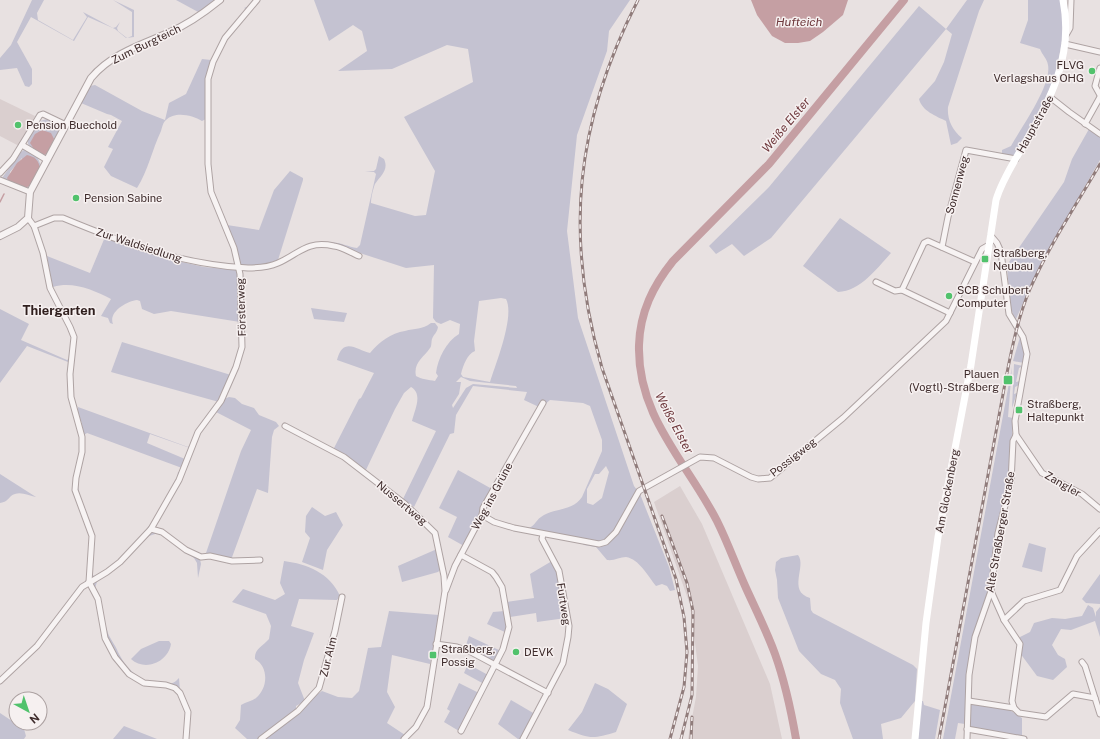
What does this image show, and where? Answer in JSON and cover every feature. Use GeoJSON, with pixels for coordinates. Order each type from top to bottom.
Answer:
{"type":"FeatureCollection","features":[{"type":"Feature","properties":{"kind":"main road","name":"Hauptstraße"},"geometry":{"type":"LineString","coordinates":[[990,245],[996,200],[1000,186],[1057,83],[1066,36],[1063,0]]}},
{"type":"Feature","properties":{"kind":"main road","name":"Am Glockenberg"},"geometry":{"type":"LineString","coordinates":[[915,739],[926,623],[938,536],[971,365],[990,245]]}},
{"type":"Feature","properties":{"kind":"street","name":"Zum Burgteich"},"geometry":{"type":"LineString","coordinates":[[28,218],[30,192],[91,78],[102,66],[137,45],[169,33],[200,17],[220,0]]}},
{"type":"Feature","properties":{"kind":"street","name":"Försterweg"},"geometry":{"type":"LineString","coordinates":[[0,681],[37,646],[82,587],[107,572],[120,562],[151,529],[179,480],[198,432],[221,401],[236,367],[242,346],[239,267],[234,248],[211,192],[208,164],[208,79],[213,62],[226,38],[257,0]]}},
{"type":"Feature","properties":{"kind":"street"},"geometry":{"type":"LineString","coordinates":[[1066,36],[1070,28],[1071,0]]}},
{"type":"Feature","properties":{"kind":"street"},"geometry":{"type":"LineString","coordinates":[[1065,44],[1100,52]]}},
{"type":"Feature","properties":{"kind":"street"},"geometry":{"type":"LineString","coordinates":[[1085,124],[1100,96],[1095,86],[1100,68]]}},
{"type":"Feature","properties":{"kind":"street"},"geometry":{"type":"LineString","coordinates":[[1050,97],[1100,134]]}},
{"type":"Feature","properties":{"kind":"street"},"geometry":{"type":"LineString","coordinates":[[0,173],[13,159],[40,115],[43,114],[66,125]]}},
{"type":"Feature","properties":{"kind":"street"},"geometry":{"type":"LineString","coordinates":[[22,145],[47,160]]}},
{"type":"Feature","properties":{"kind":"street","name":"Sonnenweg"},"geometry":{"type":"LineString","coordinates":[[942,246],[950,209],[966,150],[1016,159]]}},
{"type":"Feature","properties":{"kind":"street"},"geometry":{"type":"LineString","coordinates":[[0,180],[30,192]]}},
{"type":"Feature","properties":{"kind":"street"},"geometry":{"type":"LineString","coordinates":[[0,236],[18,227],[28,218],[34,226],[43,253],[50,288],[70,326],[74,337],[70,374],[71,397],[82,437],[75,490],[92,536],[89,582],[98,599],[105,638],[115,657],[129,674],[144,683],[166,685],[175,688],[180,693],[188,712],[186,739]]}},
{"type":"Feature","properties":{"kind":"street","name":"Zur Waldsiedlung"},"geometry":{"type":"LineString","coordinates":[[34,226],[54,218],[63,218],[157,254],[205,264],[258,268],[275,264],[308,246],[334,246],[360,256]]}},
{"type":"Feature","properties":{"kind":"street","name":"Alte Straßberger Straße"},"geometry":{"type":"LineString","coordinates":[[967,739],[969,675],[975,637],[991,591],[998,533],[1011,482],[1013,440],[1016,434],[1015,421],[1027,354],[1023,337],[1008,314],[1001,252],[997,243],[991,236]]}},
{"type":"Feature","properties":{"kind":"street"},"geometry":{"type":"LineString","coordinates":[[902,290],[924,243],[928,241],[976,262]]}},
{"type":"Feature","properties":{"kind":"street","name":"Possigweg"},"geometry":{"type":"LineString","coordinates":[[482,514],[494,522],[591,544],[606,542],[616,532],[639,491],[700,457],[714,458],[751,477],[758,479],[770,478],[843,418],[892,370],[946,321],[982,248],[990,245]]}},
{"type":"Feature","properties":{"kind":"street"},"geometry":{"type":"LineString","coordinates":[[876,282],[895,291],[902,290],[950,313]]}},
{"type":"Feature","properties":{"kind":"street","name":"Weg ins Grüne"},"geometry":{"type":"LineString","coordinates":[[445,591],[482,514],[483,508],[543,403]]}},
{"type":"Feature","properties":{"kind":"street","name":"Nussertweg"},"geometry":{"type":"LineString","coordinates":[[285,426],[344,457],[405,504],[430,526],[435,533],[443,570],[445,591],[426,707],[416,726],[404,739]]}},
{"type":"Feature","properties":{"kind":"street","name":"Zangler"},"geometry":{"type":"LineString","coordinates":[[1016,434],[1042,472],[1082,494],[1100,509]]}},
{"type":"Feature","properties":{"kind":"street"},"geometry":{"type":"LineString","coordinates":[[151,529],[162,532],[186,550],[201,557],[210,556],[232,561],[260,560]]}},
{"type":"Feature","properties":{"kind":"street"},"geometry":{"type":"LineString","coordinates":[[1004,620],[1024,601],[1060,590],[1077,556],[1100,531]]}},
{"type":"Feature","properties":{"kind":"street","name":"Furtweg"},"geometry":{"type":"LineString","coordinates":[[523,739],[563,663],[569,626],[559,571],[542,539],[543,534]]}},
{"type":"Feature","properties":{"kind":"street"},"geometry":{"type":"LineString","coordinates":[[461,555],[494,574],[502,587],[508,634],[495,665],[461,731]]}},
{"type":"Feature","properties":{"kind":"street"},"geometry":{"type":"LineString","coordinates":[[991,591],[1004,620],[1020,647],[1012,701],[1014,708],[1019,713],[1046,716],[1073,694],[1095,698]]}},
{"type":"Feature","properties":{"kind":"street","name":"Zur Alm"},"geometry":{"type":"LineString","coordinates":[[261,739],[298,711],[319,688],[335,631],[342,596]]}},
{"type":"Feature","properties":{"kind":"street"},"geometry":{"type":"LineString","coordinates":[[436,644],[458,647],[548,692]]}},
{"type":"Feature","properties":{"kind":"street"},"geometry":{"type":"LineString","coordinates":[[1082,662],[1085,666],[1100,714]]}},
{"type":"Feature","properties":{"kind":"street"},"geometry":{"type":"LineString","coordinates":[[969,700],[1014,708]]}},
{"type":"Feature","properties":{"kind":"street"},"geometry":{"type":"LineString","coordinates":[[967,729],[1024,739]]}},
{"type":"Feature","properties":{"kind":"shaded area"},"geometry":{"type":"Polygon","coordinates":[[[32,0],[44,0],[37,13],[38,20],[73,40],[87,17],[83,12],[113,28],[120,22],[117,28],[118,31],[127,38],[115,29],[88,17],[74,41],[31,17],[17,42],[32,69],[32,84],[29,87],[25,86],[17,68],[0,70],[0,58],[11,45],[32,0]]]}},
{"type":"Feature","properties":{"kind":"shaded area"},"geometry":{"type":"Polygon","coordinates":[[[113,0],[134,10],[134,37],[127,38],[132,36],[132,12],[113,0]]]}},
{"type":"Feature","properties":{"kind":"shaded area"},"geometry":{"type":"Polygon","coordinates":[[[176,0],[217,0],[200,13],[176,0]]]}},
{"type":"Feature","properties":{"kind":"shaded area"},"geometry":{"type":"Polygon","coordinates":[[[314,0],[630,0],[609,31],[607,51],[577,135],[567,231],[578,318],[634,486],[640,494],[669,567],[675,590],[670,591],[667,586],[662,584],[656,586],[643,568],[631,558],[626,557],[607,560],[596,547],[584,545],[578,540],[521,528],[529,528],[533,526],[546,514],[573,505],[582,497],[602,451],[602,440],[590,406],[583,403],[550,400],[543,406],[486,509],[488,515],[509,525],[500,523],[484,514],[484,512],[539,407],[524,400],[527,392],[473,386],[456,415],[454,433],[450,434],[414,507],[403,499],[436,431],[412,421],[417,402],[417,394],[411,387],[404,393],[395,409],[365,472],[333,450],[374,373],[337,360],[343,348],[351,346],[370,353],[377,345],[390,336],[435,323],[438,327],[432,339],[431,347],[420,360],[415,371],[416,376],[418,377],[435,381],[438,376],[436,373],[443,351],[450,341],[459,334],[460,324],[450,320],[441,324],[436,322],[433,318],[434,265],[406,268],[329,243],[336,243],[357,248],[360,245],[376,174],[374,172],[365,171],[374,171],[376,169],[379,156],[384,159],[386,166],[384,172],[375,184],[371,203],[415,216],[426,215],[435,171],[404,117],[473,82],[468,49],[447,45],[392,69],[338,71],[367,51],[362,31],[353,25],[329,41],[314,0]],[[501,298],[479,301],[474,341],[475,351],[468,357],[461,374],[463,377],[490,382],[504,340],[508,307],[506,299],[501,298]],[[461,377],[456,382],[461,382],[459,394],[452,405],[453,408],[466,388],[473,384],[517,388],[516,386],[470,381],[461,377]],[[606,466],[599,474],[595,474],[587,489],[587,503],[593,505],[602,498],[609,472],[606,466]]]}},
{"type":"Feature","properties":{"kind":"shaded area"},"geometry":{"type":"Polygon","coordinates":[[[967,0],[984,0],[979,11],[948,107],[948,116],[951,124],[962,138],[957,143],[951,145],[946,121],[926,110],[919,99],[935,81],[944,62],[952,34],[946,29],[967,0]]]}},
{"type":"Feature","properties":{"kind":"shaded area"},"geometry":{"type":"Polygon","coordinates":[[[1028,0],[1061,0],[1063,36],[1054,83],[1015,157],[1002,154],[1002,150],[1011,146],[1028,118],[1041,95],[1048,73],[1046,58],[1040,49],[1020,43],[1028,20],[1028,0]]]}},
{"type":"Feature","properties":{"kind":"shaded area"},"geometry":{"type":"Polygon","coordinates":[[[249,6],[212,61],[206,119],[202,121],[193,117],[179,115],[170,117],[165,121],[144,175],[137,188],[111,176],[104,167],[113,149],[108,147],[122,121],[81,103],[90,86],[95,85],[142,111],[165,120],[169,103],[186,94],[202,59],[211,60],[246,9],[244,8],[249,6]]]}},
{"type":"Feature","properties":{"kind":"shaded area"},"geometry":{"type":"Polygon","coordinates":[[[919,6],[946,29],[771,238],[744,256],[732,244],[716,254],[709,246],[769,187],[919,6]]]}},
{"type":"Feature","properties":{"kind":"shaded area"},"geometry":{"type":"Polygon","coordinates":[[[0,99],[35,116],[19,146],[0,136],[0,99]]]}},
{"type":"Feature","properties":{"kind":"shaded area"},"geometry":{"type":"Polygon","coordinates":[[[47,119],[60,128],[48,155],[45,156],[29,147],[27,139],[40,121],[47,119]]]}},
{"type":"Feature","properties":{"kind":"shaded area"},"geometry":{"type":"Polygon","coordinates":[[[1089,129],[1100,136],[1100,160],[1045,256],[1015,321],[1010,305],[1007,265],[1064,182],[1072,159],[1089,129]]]}},
{"type":"Feature","properties":{"kind":"shaded area"},"geometry":{"type":"Polygon","coordinates":[[[25,149],[37,156],[41,166],[29,188],[25,189],[22,158],[10,172],[9,182],[2,178],[20,153],[25,149]]]}},
{"type":"Feature","properties":{"kind":"shaded area"},"geometry":{"type":"Polygon","coordinates":[[[290,171],[303,178],[303,180],[278,260],[259,266],[241,265],[227,225],[259,230],[274,190],[290,171]]]}},
{"type":"Feature","properties":{"kind":"shaded area"},"geometry":{"type":"Polygon","coordinates":[[[840,218],[891,253],[868,278],[854,288],[838,292],[803,266],[840,218]]]}},
{"type":"Feature","properties":{"kind":"shaded area"},"geometry":{"type":"Polygon","coordinates":[[[105,237],[173,260],[204,267],[237,270],[239,281],[240,322],[171,311],[154,314],[142,309],[140,301],[137,300],[128,302],[116,311],[113,315],[113,324],[110,323],[108,318],[101,316],[111,299],[83,287],[60,285],[53,287],[51,285],[47,256],[90,273],[105,237]]]}},
{"type":"Feature","properties":{"kind":"shaded area"},"geometry":{"type":"Polygon","coordinates":[[[311,308],[347,313],[344,322],[314,319],[311,308]]]}},
{"type":"Feature","properties":{"kind":"shaded area"},"geometry":{"type":"Polygon","coordinates":[[[0,309],[29,324],[21,340],[67,360],[71,357],[68,362],[27,346],[0,383],[0,309]]]}},
{"type":"Feature","properties":{"kind":"shaded area"},"geometry":{"type":"Polygon","coordinates":[[[1020,337],[1025,354],[1024,363],[1013,361],[1020,337]]]}},
{"type":"Feature","properties":{"kind":"shaded area"},"geometry":{"type":"Polygon","coordinates":[[[122,342],[231,375],[219,402],[111,372],[122,342]]]}},
{"type":"Feature","properties":{"kind":"shaded area"},"geometry":{"type":"Polygon","coordinates":[[[75,353],[72,389],[73,365],[75,353]]]}},
{"type":"Feature","properties":{"kind":"shaded area"},"geometry":{"type":"Polygon","coordinates":[[[1014,364],[1023,366],[1019,368],[1016,382],[1020,381],[1019,385],[1015,387],[1014,394],[1017,393],[1012,408],[1014,364]]]}},
{"type":"Feature","properties":{"kind":"shaded area"},"geometry":{"type":"Polygon","coordinates":[[[1012,367],[1008,417],[1013,418],[1009,482],[996,533],[988,591],[975,628],[971,647],[966,720],[965,724],[958,723],[955,739],[943,739],[1012,367]]]}},
{"type":"Feature","properties":{"kind":"shaded area"},"geometry":{"type":"Polygon","coordinates":[[[229,397],[235,398],[242,404],[254,408],[259,415],[276,422],[279,426],[274,430],[272,437],[268,493],[257,489],[231,560],[206,553],[241,451],[251,430],[216,412],[224,399],[229,397]]]}},
{"type":"Feature","properties":{"kind":"shaded area"},"geometry":{"type":"Polygon","coordinates":[[[78,407],[188,447],[194,438],[190,448],[150,434],[147,443],[185,459],[182,468],[87,433],[84,435],[84,447],[80,466],[83,450],[82,423],[78,416],[78,407]]]}},
{"type":"Feature","properties":{"kind":"shaded area"},"geometry":{"type":"Polygon","coordinates":[[[458,470],[492,489],[464,546],[448,537],[457,517],[439,508],[458,470]]]}},
{"type":"Feature","properties":{"kind":"shaded area"},"geometry":{"type":"Polygon","coordinates":[[[178,472],[181,472],[167,502],[146,532],[133,547],[121,559],[107,570],[94,578],[90,576],[91,568],[91,573],[94,576],[105,571],[118,561],[158,514],[168,498],[178,472]]]}},
{"type":"Feature","properties":{"kind":"shaded area"},"geometry":{"type":"Polygon","coordinates":[[[0,474],[36,497],[17,493],[0,503],[0,474]]]}},
{"type":"Feature","properties":{"kind":"shaded area"},"geometry":{"type":"Polygon","coordinates":[[[78,478],[80,498],[93,532],[81,504],[77,486],[78,478]]]}},
{"type":"Feature","properties":{"kind":"shaded area"},"geometry":{"type":"Polygon","coordinates":[[[680,486],[702,524],[770,684],[782,739],[688,739],[696,697],[698,666],[690,605],[654,502],[680,486]]]}},
{"type":"Feature","properties":{"kind":"shaded area"},"geometry":{"type":"Polygon","coordinates":[[[312,507],[325,516],[336,512],[343,525],[327,550],[323,570],[302,562],[310,538],[305,532],[306,516],[312,507]]]}},
{"type":"Feature","properties":{"kind":"shaded area"},"geometry":{"type":"Polygon","coordinates":[[[155,532],[158,533],[149,536],[125,560],[97,582],[95,588],[101,607],[93,585],[95,581],[118,565],[148,535],[155,532]]]}},
{"type":"Feature","properties":{"kind":"shaded area"},"geometry":{"type":"Polygon","coordinates":[[[161,534],[200,559],[201,564],[198,578],[197,563],[194,558],[161,534]]]}},
{"type":"Feature","properties":{"kind":"shaded area"},"geometry":{"type":"Polygon","coordinates":[[[1029,543],[1046,548],[1042,572],[1022,567],[1029,543]]]}},
{"type":"Feature","properties":{"kind":"shaded area"},"geometry":{"type":"Polygon","coordinates":[[[437,549],[442,568],[438,572],[402,582],[398,566],[437,549]]]}},
{"type":"Feature","properties":{"kind":"shaded area"},"geometry":{"type":"Polygon","coordinates":[[[798,555],[800,565],[798,584],[803,595],[810,598],[811,610],[813,613],[913,665],[917,669],[915,701],[901,718],[881,724],[883,739],[853,739],[840,703],[841,689],[835,680],[821,674],[799,651],[778,598],[775,570],[776,562],[781,558],[798,555]]]}},
{"type":"Feature","properties":{"kind":"shaded area"},"geometry":{"type":"Polygon","coordinates":[[[284,561],[301,564],[317,571],[330,581],[340,596],[337,600],[299,599],[291,626],[314,633],[304,660],[298,683],[305,701],[296,706],[296,710],[322,691],[338,697],[352,698],[359,691],[368,648],[381,647],[389,611],[439,615],[430,664],[392,655],[387,692],[395,707],[387,723],[405,735],[400,739],[247,739],[235,728],[240,720],[241,705],[256,698],[263,689],[265,683],[265,672],[260,663],[255,659],[255,656],[257,650],[269,639],[271,626],[266,614],[232,602],[243,589],[275,600],[285,594],[280,583],[284,561]]]}},
{"type":"Feature","properties":{"kind":"shaded area"},"geometry":{"type":"Polygon","coordinates":[[[552,561],[559,574],[566,618],[537,622],[536,613],[510,617],[507,602],[534,598],[530,574],[552,561]]]}},
{"type":"Feature","properties":{"kind":"shaded area"},"geometry":{"type":"Polygon","coordinates":[[[1100,574],[1100,604],[1086,603],[1082,599],[1100,574]]]}},
{"type":"Feature","properties":{"kind":"shaded area"},"geometry":{"type":"Polygon","coordinates":[[[1088,605],[1093,608],[1096,617],[1096,612],[1100,607],[1100,637],[1095,621],[1071,630],[1061,629],[1052,645],[1058,655],[1065,659],[1067,667],[1053,680],[1037,676],[1020,653],[1020,637],[1030,632],[1034,623],[1052,618],[1065,619],[1082,616],[1088,605]]]}},
{"type":"Feature","properties":{"kind":"shaded area"},"geometry":{"type":"Polygon","coordinates":[[[505,611],[507,633],[487,624],[493,612],[505,611]]]}},
{"type":"Feature","properties":{"kind":"shaded area"},"geometry":{"type":"Polygon","coordinates":[[[103,615],[109,636],[121,658],[133,673],[144,680],[164,684],[174,682],[179,678],[180,691],[172,686],[144,682],[125,668],[116,656],[107,639],[103,615]]]}},
{"type":"Feature","properties":{"kind":"shaded area"},"geometry":{"type":"Polygon","coordinates":[[[469,636],[501,651],[496,660],[492,661],[465,648],[469,636]]]}},
{"type":"Feature","properties":{"kind":"shaded area"},"geometry":{"type":"Polygon","coordinates":[[[159,641],[169,641],[171,644],[169,650],[161,660],[149,665],[143,665],[131,659],[141,649],[159,641]]]}},
{"type":"Feature","properties":{"kind":"shaded area"},"geometry":{"type":"Polygon","coordinates":[[[468,664],[488,675],[484,684],[464,673],[468,664]]]}},
{"type":"Feature","properties":{"kind":"shaded area"},"geometry":{"type":"Polygon","coordinates":[[[459,683],[479,693],[459,731],[444,722],[450,711],[447,709],[459,683]]]}},
{"type":"Feature","properties":{"kind":"shaded area"},"geometry":{"type":"Polygon","coordinates":[[[595,683],[608,689],[627,704],[616,732],[592,737],[568,730],[582,712],[595,683]]]}},
{"type":"Feature","properties":{"kind":"shaded area"},"geometry":{"type":"Polygon","coordinates":[[[511,700],[535,714],[521,739],[518,739],[498,724],[511,700]]]}},
{"type":"Feature","properties":{"kind":"shaded area"},"geometry":{"type":"Polygon","coordinates":[[[921,701],[923,701],[924,705],[940,710],[935,739],[918,739],[921,701]]]}},
{"type":"Feature","properties":{"kind":"shaded area"},"geometry":{"type":"Polygon","coordinates":[[[971,703],[1008,709],[1022,718],[1022,737],[970,728],[971,703]]]}},
{"type":"Feature","properties":{"kind":"shaded area"},"geometry":{"type":"Polygon","coordinates":[[[0,713],[8,718],[8,731],[25,731],[26,736],[24,739],[0,739],[0,713]]]}},
{"type":"Feature","properties":{"kind":"shaded area"},"geometry":{"type":"Polygon","coordinates":[[[124,726],[157,739],[113,739],[124,726]]]}},
{"type":"Feature","properties":{"kind":"water","name":"Hufteich"},"geometry":{"type":"Polygon","coordinates":[[[751,0],[848,0],[843,15],[810,41],[785,43],[772,36],[757,15],[751,0]]]}},
{"type":"Feature","properties":{"kind":"water"},"geometry":{"type":"Polygon","coordinates":[[[42,130],[51,133],[54,139],[47,154],[44,155],[34,149],[30,143],[35,134],[42,130]]]}},
{"type":"Feature","properties":{"kind":"water"},"geometry":{"type":"Polygon","coordinates":[[[27,155],[34,157],[38,161],[39,171],[34,181],[25,188],[9,182],[7,178],[17,163],[27,155]]]}},
{"type":"Feature","properties":{"kind":"waterway","name":"Weiße Elster"},"geometry":{"type":"LineString","coordinates":[[796,739],[782,675],[765,629],[717,521],[705,499],[666,438],[646,395],[641,371],[639,345],[640,333],[642,321],[649,300],[659,280],[673,261],[769,164],[904,0]]}},
{"type":"Feature","properties":{"kind":"waterway"},"geometry":{"type":"LineString","coordinates":[[0,202],[4,194]]}},
{"type":"Feature","properties":{"kind":"railway"},"geometry":{"type":"LineString","coordinates":[[638,0],[617,46],[600,91],[589,136],[582,181],[580,226],[583,272],[590,319],[602,368],[676,579],[684,617],[687,652],[684,687],[670,739]]}},
{"type":"Feature","properties":{"kind":"railway"},"geometry":{"type":"LineString","coordinates":[[939,739],[1006,378],[1019,322],[1037,273],[1100,164]]}},
{"type":"Feature","properties":{"kind":"railway"},"geometry":{"type":"LineString","coordinates":[[662,516],[687,583],[693,611],[692,695],[681,739]]}},
{"type":"Feature","properties":{"kind":"railway"},"geometry":{"type":"LineString","coordinates":[[691,739],[692,717]]}},
{"type":"Feature","properties":{"kind":"place","name":"FLVG Verlagshaus OHG"},"geometry":{"type":"Point","coordinates":[1092,71]}},
{"type":"Feature","properties":{"kind":"place","name":"Pension Buechold"},"geometry":{"type":"Point","coordinates":[18,125]}},
{"type":"Feature","properties":{"kind":"place","name":"Pension Sabine"},"geometry":{"type":"Point","coordinates":[76,198]}},
{"type":"Feature","properties":{"kind":"place","name":"Straßberg, Neubau"},"geometry":{"type":"Point","coordinates":[985,259]}},
{"type":"Feature","properties":{"kind":"place","name":"SCB Schubert Computer"},"geometry":{"type":"Point","coordinates":[949,296]}},
{"type":"Feature","properties":{"kind":"place","name":"Plauen (Vogtl)-Straßberg"},"geometry":{"type":"Point","coordinates":[1008,380]}},
{"type":"Feature","properties":{"kind":"place","name":"Straßberg, Haltepunkt"},"geometry":{"type":"Point","coordinates":[1019,410]}},
{"type":"Feature","properties":{"kind":"place","name":"DEVK"},"geometry":{"type":"Point","coordinates":[516,652]}},
{"type":"Feature","properties":{"kind":"place","name":"Straßberg, Possig"},"geometry":{"type":"Point","coordinates":[433,655]}},
{"type":"Feature","properties":{"kind":"district","name":"Thiergarten"},"geometry":{"type":"Point","coordinates":[59,310]}}]}
